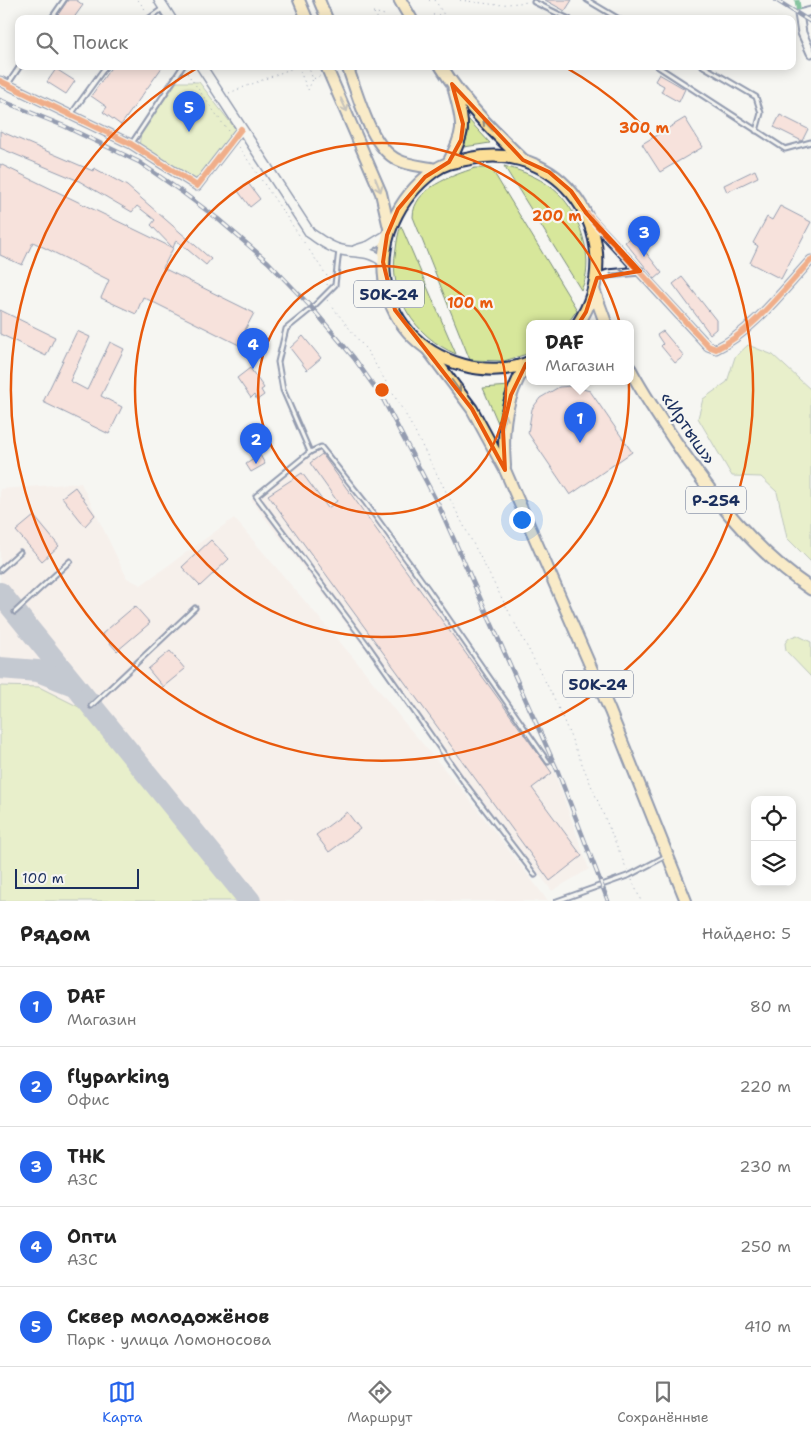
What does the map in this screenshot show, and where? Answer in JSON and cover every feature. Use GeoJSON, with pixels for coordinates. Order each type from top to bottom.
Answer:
{"type":"FeatureCollection","features":[{"type":"Feature","properties":{"kind":"highway"},"geometry":{"type":"LineString","coordinates":[[400,0],[409,15]]}},
{"type":"Feature","properties":{"kind":"highway"},"geometry":{"type":"LineString","coordinates":[[443,70],[452,84],[490,128],[523,160]]}},
{"type":"Feature","properties":{"kind":"highway"},"geometry":{"type":"LineString","coordinates":[[449,162],[461,140],[463,124],[452,84]]}},
{"type":"Feature","properties":{"kind":"highway"},"geometry":{"type":"LineString","coordinates":[[388,232],[398,209],[410,192],[436,169],[449,162],[490,155],[523,160],[549,172],[571,191],[587,214],[595,235],[598,256],[597,278],[586,312],[581,320]]}},
{"type":"Feature","properties":{"kind":"highway","name":"50К-24"},"geometry":{"type":"LineString","coordinates":[[388,232],[383,262],[386,287],[395,310],[408,331],[426,348]]}},
{"type":"Feature","properties":{"kind":"highway"},"geometry":{"type":"LineString","coordinates":[[594,291],[605,320]]}},
{"type":"Feature","properties":{"kind":"highway"},"geometry":{"type":"LineString","coordinates":[[426,348],[449,361],[474,368],[501,369],[526,363]]}},
{"type":"Feature","properties":{"kind":"highway","name":"«Иртыш»"},"geometry":{"type":"LineString","coordinates":[[634,376],[709,492],[758,546],[811,589]]}},
{"type":"Feature","properties":{"kind":"highway"},"geometry":{"type":"LineString","coordinates":[[633,385],[642,391]]}},
{"type":"Feature","properties":{"kind":"main road"},"geometry":{"type":"LineString","coordinates":[[299,0],[305,15]]}},
{"type":"Feature","properties":{"kind":"main road"},"geometry":{"type":"LineString","coordinates":[[319,0],[325,15]]}},
{"type":"Feature","properties":{"kind":"main road","name":"50К-24"},"geometry":{"type":"LineString","coordinates":[[328,70],[362,143],[381,194],[388,232]]}},
{"type":"Feature","properties":{"kind":"main road"},"geometry":{"type":"LineString","coordinates":[[348,70],[376,140],[396,159],[436,169]]}},
{"type":"Feature","properties":{"kind":"main road","name":"50К-24"},"geometry":{"type":"LineString","coordinates":[[426,348],[472,409],[505,470],[610,711],[686,901]]}},
{"type":"Feature","properties":{"kind":"main road","name":"50К-24"},"geometry":{"type":"LineString","coordinates":[[505,470],[503,429],[511,395],[526,367]]}},
{"type":"Feature","properties":{"kind":"street"},"geometry":{"type":"LineString","coordinates":[[162,4],[169,15]]}},
{"type":"Feature","properties":{"kind":"street"},"geometry":{"type":"LineString","coordinates":[[811,11],[798,14],[802,33],[811,53]]}},
{"type":"Feature","properties":{"kind":"street"},"geometry":{"type":"LineString","coordinates":[[204,70],[310,233],[323,243],[339,250],[354,250],[369,246],[388,232]]}},
{"type":"Feature","properties":{"kind":"street"},"geometry":{"type":"LineString","coordinates":[[0,80],[72,113],[131,144],[197,186],[241,129]]}},
{"type":"Feature","properties":{"kind":"street"},"geometry":{"type":"LineString","coordinates":[[587,214],[708,346],[716,349],[752,323],[811,260]]}},
{"type":"Feature","properties":{"kind":"street"},"geometry":{"type":"LineString","coordinates":[[354,250],[369,254],[383,262]]}},
{"type":"Feature","properties":{"kind":"street"},"geometry":{"type":"LineString","coordinates":[[597,278],[608,274],[640,271]]}},
{"type":"Feature","properties":{"kind":"lane"},"geometry":{"type":"LineString","coordinates":[[54,15],[64,0]]}},
{"type":"Feature","properties":{"kind":"lane"},"geometry":{"type":"LineString","coordinates":[[587,0],[613,15]]}},
{"type":"Feature","properties":{"kind":"lane"},"geometry":{"type":"LineString","coordinates":[[534,2],[561,15]]}},
{"type":"Feature","properties":{"kind":"lane"},"geometry":{"type":"LineString","coordinates":[[152,15],[162,4]]}},
{"type":"Feature","properties":{"kind":"lane"},"geometry":{"type":"LineString","coordinates":[[8,84],[17,70]]}},
{"type":"Feature","properties":{"kind":"lane"},"geometry":{"type":"LineString","coordinates":[[72,113],[103,70]]}},
{"type":"Feature","properties":{"kind":"lane"},"geometry":{"type":"LineString","coordinates":[[131,144],[181,70]]}},
{"type":"Feature","properties":{"kind":"lane"},"geometry":{"type":"LineString","coordinates":[[662,70],[785,149],[811,142]]}},
{"type":"Feature","properties":{"kind":"lane"},"geometry":{"type":"LineString","coordinates":[[710,70],[756,97],[762,113],[756,131]]}},
{"type":"Feature","properties":{"kind":"lane"},"geometry":{"type":"LineString","coordinates":[[310,452],[283,390],[278,362],[286,329],[335,285],[339,250]]}},
{"type":"Feature","properties":{"kind":"lane"},"geometry":{"type":"LineString","coordinates":[[535,875],[463,781],[369,647],[256,496],[310,452],[320,447],[365,502],[548,762]]}},
{"type":"Feature","properties":{"kind":"lane"},"geometry":{"type":"LineString","coordinates":[[0,570],[20,552]]}},
{"type":"Feature","properties":{"kind":"lane"},"geometry":{"type":"LineString","coordinates":[[15,612],[70,561]]}},
{"type":"Feature","properties":{"kind":"lane"},"geometry":{"type":"LineString","coordinates":[[91,706],[195,608]]}},
{"type":"Feature","properties":{"kind":"lane"},"geometry":{"type":"LineString","coordinates":[[557,901],[630,875],[666,855]]}},
{"type":"Feature","properties":{"kind":"path"},"geometry":{"type":"LineString","coordinates":[[138,0],[147,15]]}},
{"type":"Feature","properties":{"kind":"path"},"geometry":{"type":"LineString","coordinates":[[433,15],[444,15],[435,0]]}},
{"type":"Feature","properties":{"kind":"path"},"geometry":{"type":"LineString","coordinates":[[460,0],[497,5],[534,2]]}},
{"type":"Feature","properties":{"kind":"path"},"geometry":{"type":"LineString","coordinates":[[376,15],[374,12],[384,15]]}},
{"type":"Feature","properties":{"kind":"path"},"geometry":{"type":"LineString","coordinates":[[185,70],[329,279],[324,296],[351,327],[407,417],[555,700],[641,901]]}},
{"type":"Feature","properties":{"kind":"path"},"geometry":{"type":"LineString","coordinates":[[226,95],[288,70]]}},
{"type":"Feature","properties":{"kind":"path"},"geometry":{"type":"LineString","coordinates":[[300,70],[308,90],[313,79],[328,70]]}},
{"type":"Feature","properties":{"kind":"path"},"geometry":{"type":"LineString","coordinates":[[310,70],[313,79]]}},
{"type":"Feature","properties":{"kind":"highlighted area"},"geometry":{"type":"Polygon","coordinates":[[[452,84],[523,160],[549,172],[571,191],[587,214],[640,271],[597,278],[586,312],[574,331],[558,346],[526,364],[511,395],[503,429],[505,470],[472,409],[395,310],[383,262],[387,235],[398,209],[425,177],[449,162],[461,140],[463,124],[452,84]]]}},
{"type":"Feature","properties":{"kind":"shaded area"},"geometry":{"type":"Polygon","coordinates":[[[323,445],[428,589],[554,771],[589,869],[552,891],[251,500],[323,445]]]}},
{"type":"Feature","properties":{"kind":"shaded area"},"geometry":{"type":"Polygon","coordinates":[[[81,483],[127,578],[141,585],[234,518],[362,668],[403,721],[464,792],[548,901],[0,901],[0,489],[81,483]]]}},
{"type":"Feature","properties":{"kind":"green space"},"geometry":{"type":"Polygon","coordinates":[[[177,82],[199,82],[237,131],[196,181],[139,146],[141,133],[177,82]]]}},
{"type":"Feature","properties":{"kind":"green space"},"geometry":{"type":"Polygon","coordinates":[[[468,119],[490,143],[464,147],[468,133],[468,119]]]}},
{"type":"Feature","properties":{"kind":"green space"},"geometry":{"type":"Polygon","coordinates":[[[504,166],[520,171],[547,184],[557,192],[574,215],[587,256],[586,274],[581,290],[504,166]]]}},
{"type":"Feature","properties":{"kind":"green space"},"geometry":{"type":"Polygon","coordinates":[[[475,168],[491,168],[577,310],[570,320],[526,320],[526,354],[504,361],[470,360],[413,217],[419,198],[435,185],[475,168]]]}},
{"type":"Feature","properties":{"kind":"green space"},"geometry":{"type":"Polygon","coordinates":[[[401,226],[456,354],[428,337],[407,312],[400,298],[394,266],[397,240],[401,226]]]}},
{"type":"Feature","properties":{"kind":"green space"},"geometry":{"type":"Polygon","coordinates":[[[748,345],[773,355],[811,390],[811,562],[787,538],[777,492],[761,477],[732,476],[698,418],[703,399],[727,382],[735,357],[748,345]]]}},
{"type":"Feature","properties":{"kind":"green space"},"geometry":{"type":"Polygon","coordinates":[[[510,386],[504,396],[498,423],[483,388],[510,386]]]}},
{"type":"Feature","properties":{"kind":"green space"},"geometry":{"type":"Polygon","coordinates":[[[797,635],[811,642],[811,677],[786,651],[785,643],[789,638],[797,635]]]}},
{"type":"Feature","properties":{"kind":"green space"},"geometry":{"type":"Polygon","coordinates":[[[0,686],[39,687],[83,709],[239,901],[0,901],[0,686]]]}},
{"type":"Feature","properties":{"kind":"building"},"geometry":{"type":"Polygon","coordinates":[[[68,0],[76,0],[83,5],[76,15],[58,15],[68,0]]]}},
{"type":"Feature","properties":{"kind":"building"},"geometry":{"type":"Polygon","coordinates":[[[545,0],[572,0],[565,11],[545,0]]]}},
{"type":"Feature","properties":{"kind":"building"},"geometry":{"type":"Polygon","coordinates":[[[55,70],[75,81],[66,94],[47,82],[55,70]]]}},
{"type":"Feature","properties":{"kind":"building"},"geometry":{"type":"Polygon","coordinates":[[[109,70],[160,70],[121,125],[103,112],[107,107],[91,96],[109,70]]]}},
{"type":"Feature","properties":{"kind":"building"},"geometry":{"type":"Polygon","coordinates":[[[659,74],[685,89],[679,102],[661,92],[664,86],[655,81],[659,74]]]}},
{"type":"Feature","properties":{"kind":"building"},"geometry":{"type":"Polygon","coordinates":[[[780,115],[808,129],[802,141],[774,127],[780,115]]]}},
{"type":"Feature","properties":{"kind":"building"},"geometry":{"type":"Polygon","coordinates":[[[685,118],[703,147],[660,172],[642,144],[685,118]]]}},
{"type":"Feature","properties":{"kind":"building"},"geometry":{"type":"Polygon","coordinates":[[[0,131],[93,171],[94,168],[127,186],[211,259],[206,265],[176,240],[173,248],[151,225],[155,220],[137,206],[132,212],[79,181],[0,148],[0,131]]]}},
{"type":"Feature","properties":{"kind":"building"},"geometry":{"type":"Polygon","coordinates":[[[0,164],[173,248],[163,268],[254,313],[245,330],[250,333],[243,347],[143,297],[136,314],[101,298],[109,280],[33,242],[22,265],[0,255],[0,164]]]}},
{"type":"Feature","properties":{"kind":"building"},"geometry":{"type":"Polygon","coordinates":[[[755,170],[758,177],[727,192],[724,185],[755,170]]]}},
{"type":"Feature","properties":{"kind":"building"},"geometry":{"type":"Polygon","coordinates":[[[248,183],[260,199],[250,207],[238,191],[248,183]]]}},
{"type":"Feature","properties":{"kind":"building"},"geometry":{"type":"Polygon","coordinates":[[[780,206],[811,222],[781,279],[750,263],[758,246],[753,243],[767,217],[772,220],[780,206]]]}},
{"type":"Feature","properties":{"kind":"building"},"geometry":{"type":"Polygon","coordinates":[[[633,236],[662,273],[655,279],[625,242],[633,236]]]}},
{"type":"Feature","properties":{"kind":"building"},"geometry":{"type":"Polygon","coordinates":[[[682,277],[716,320],[716,329],[710,334],[673,284],[682,277]]]}},
{"type":"Feature","properties":{"kind":"building"},"geometry":{"type":"Polygon","coordinates":[[[0,310],[55,337],[46,356],[0,334],[0,310]]]}},
{"type":"Feature","properties":{"kind":"building"},"geometry":{"type":"Polygon","coordinates":[[[77,331],[90,337],[70,381],[87,390],[110,342],[124,349],[101,396],[122,407],[109,434],[43,402],[77,331]]]}},
{"type":"Feature","properties":{"kind":"building"},"geometry":{"type":"Polygon","coordinates":[[[663,331],[684,356],[675,363],[661,346],[663,344],[657,335],[663,331]]]}},
{"type":"Feature","properties":{"kind":"building"},"geometry":{"type":"Polygon","coordinates":[[[303,336],[321,358],[307,370],[290,348],[303,336]]]}},
{"type":"Feature","properties":{"kind":"building"},"geometry":{"type":"Polygon","coordinates":[[[250,368],[264,388],[261,390],[264,395],[257,400],[254,395],[251,398],[237,378],[250,368]]]}},
{"type":"Feature","properties":{"kind":"building"},"geometry":{"type":"Polygon","coordinates":[[[572,386],[590,391],[632,452],[570,495],[528,433],[532,409],[540,398],[559,387],[572,386]]]}},
{"type":"Feature","properties":{"kind":"building"},"geometry":{"type":"Polygon","coordinates":[[[322,454],[552,773],[532,788],[582,856],[550,881],[268,495],[302,473],[328,508],[337,501],[310,463],[322,454]]]}},
{"type":"Feature","properties":{"kind":"building"},"geometry":{"type":"Polygon","coordinates":[[[260,455],[265,464],[251,472],[246,464],[260,455]]]}},
{"type":"Feature","properties":{"kind":"building"},"geometry":{"type":"Polygon","coordinates":[[[75,487],[95,515],[85,526],[62,497],[75,487]]]}},
{"type":"Feature","properties":{"kind":"building"},"geometry":{"type":"Polygon","coordinates":[[[34,516],[59,546],[42,561],[16,531],[34,516]]]}},
{"type":"Feature","properties":{"kind":"building"},"geometry":{"type":"Polygon","coordinates":[[[211,540],[229,559],[200,586],[182,567],[211,540]]]}},
{"type":"Feature","properties":{"kind":"building"},"geometry":{"type":"Polygon","coordinates":[[[135,606],[150,623],[117,651],[102,634],[135,606]]]}},
{"type":"Feature","properties":{"kind":"building"},"geometry":{"type":"Polygon","coordinates":[[[170,651],[185,669],[163,687],[148,669],[170,651]]]}},
{"type":"Feature","properties":{"kind":"building"},"geometry":{"type":"Polygon","coordinates":[[[347,812],[360,829],[329,852],[316,835],[347,812]]]}},
{"type":"Feature","properties":{"kind":"taxiway"},"geometry":{"type":"LineString","coordinates":[[0,593],[250,901]]}},
{"type":"Feature","properties":{"kind":"taxiway"},"geometry":{"type":"LineString","coordinates":[[0,668],[38,671],[71,684]]}},
{"type":"Feature","properties":{"kind":"railway"},"geometry":{"type":"LineString","coordinates":[[776,0],[811,22]]}},
{"type":"Feature","properties":{"kind":"railway"},"geometry":{"type":"LineString","coordinates":[[0,100],[64,126],[139,162],[182,192],[218,219],[268,262],[312,308],[354,358],[383,399],[438,504],[558,772],[608,901]]}},
{"type":"Feature","properties":{"kind":"marked path"},"geometry":{"type":"LineString","coordinates":[[797,0],[799,14]]}},
{"type":"Feature","properties":{"kind":"cycle path"},"geometry":{"type":"LineString","coordinates":[[0,81],[131,144],[197,186],[241,129]]}},
{"type":"Feature","properties":{"kind":"cycle path"},"geometry":{"type":"LineString","coordinates":[[587,214],[708,346],[716,349],[755,321],[811,260]]}},
{"type":"Feature","properties":{"kind":"place","name":"Сквер молодожёнов"},"geometry":{"type":"Point","coordinates":[189,132]}},
{"type":"Feature","properties":{"kind":"place","name":"ТНК"},"geometry":{"type":"Point","coordinates":[644,257]}},
{"type":"Feature","properties":{"kind":"place","name":"Опти"},"geometry":{"type":"Point","coordinates":[253,369]}},
{"type":"Feature","properties":{"kind":"place","name":"DAF"},"geometry":{"type":"Point","coordinates":[580,443]}},
{"type":"Feature","properties":{"kind":"place","name":"flyparking"},"geometry":{"type":"Point","coordinates":[256,464]}}]}
